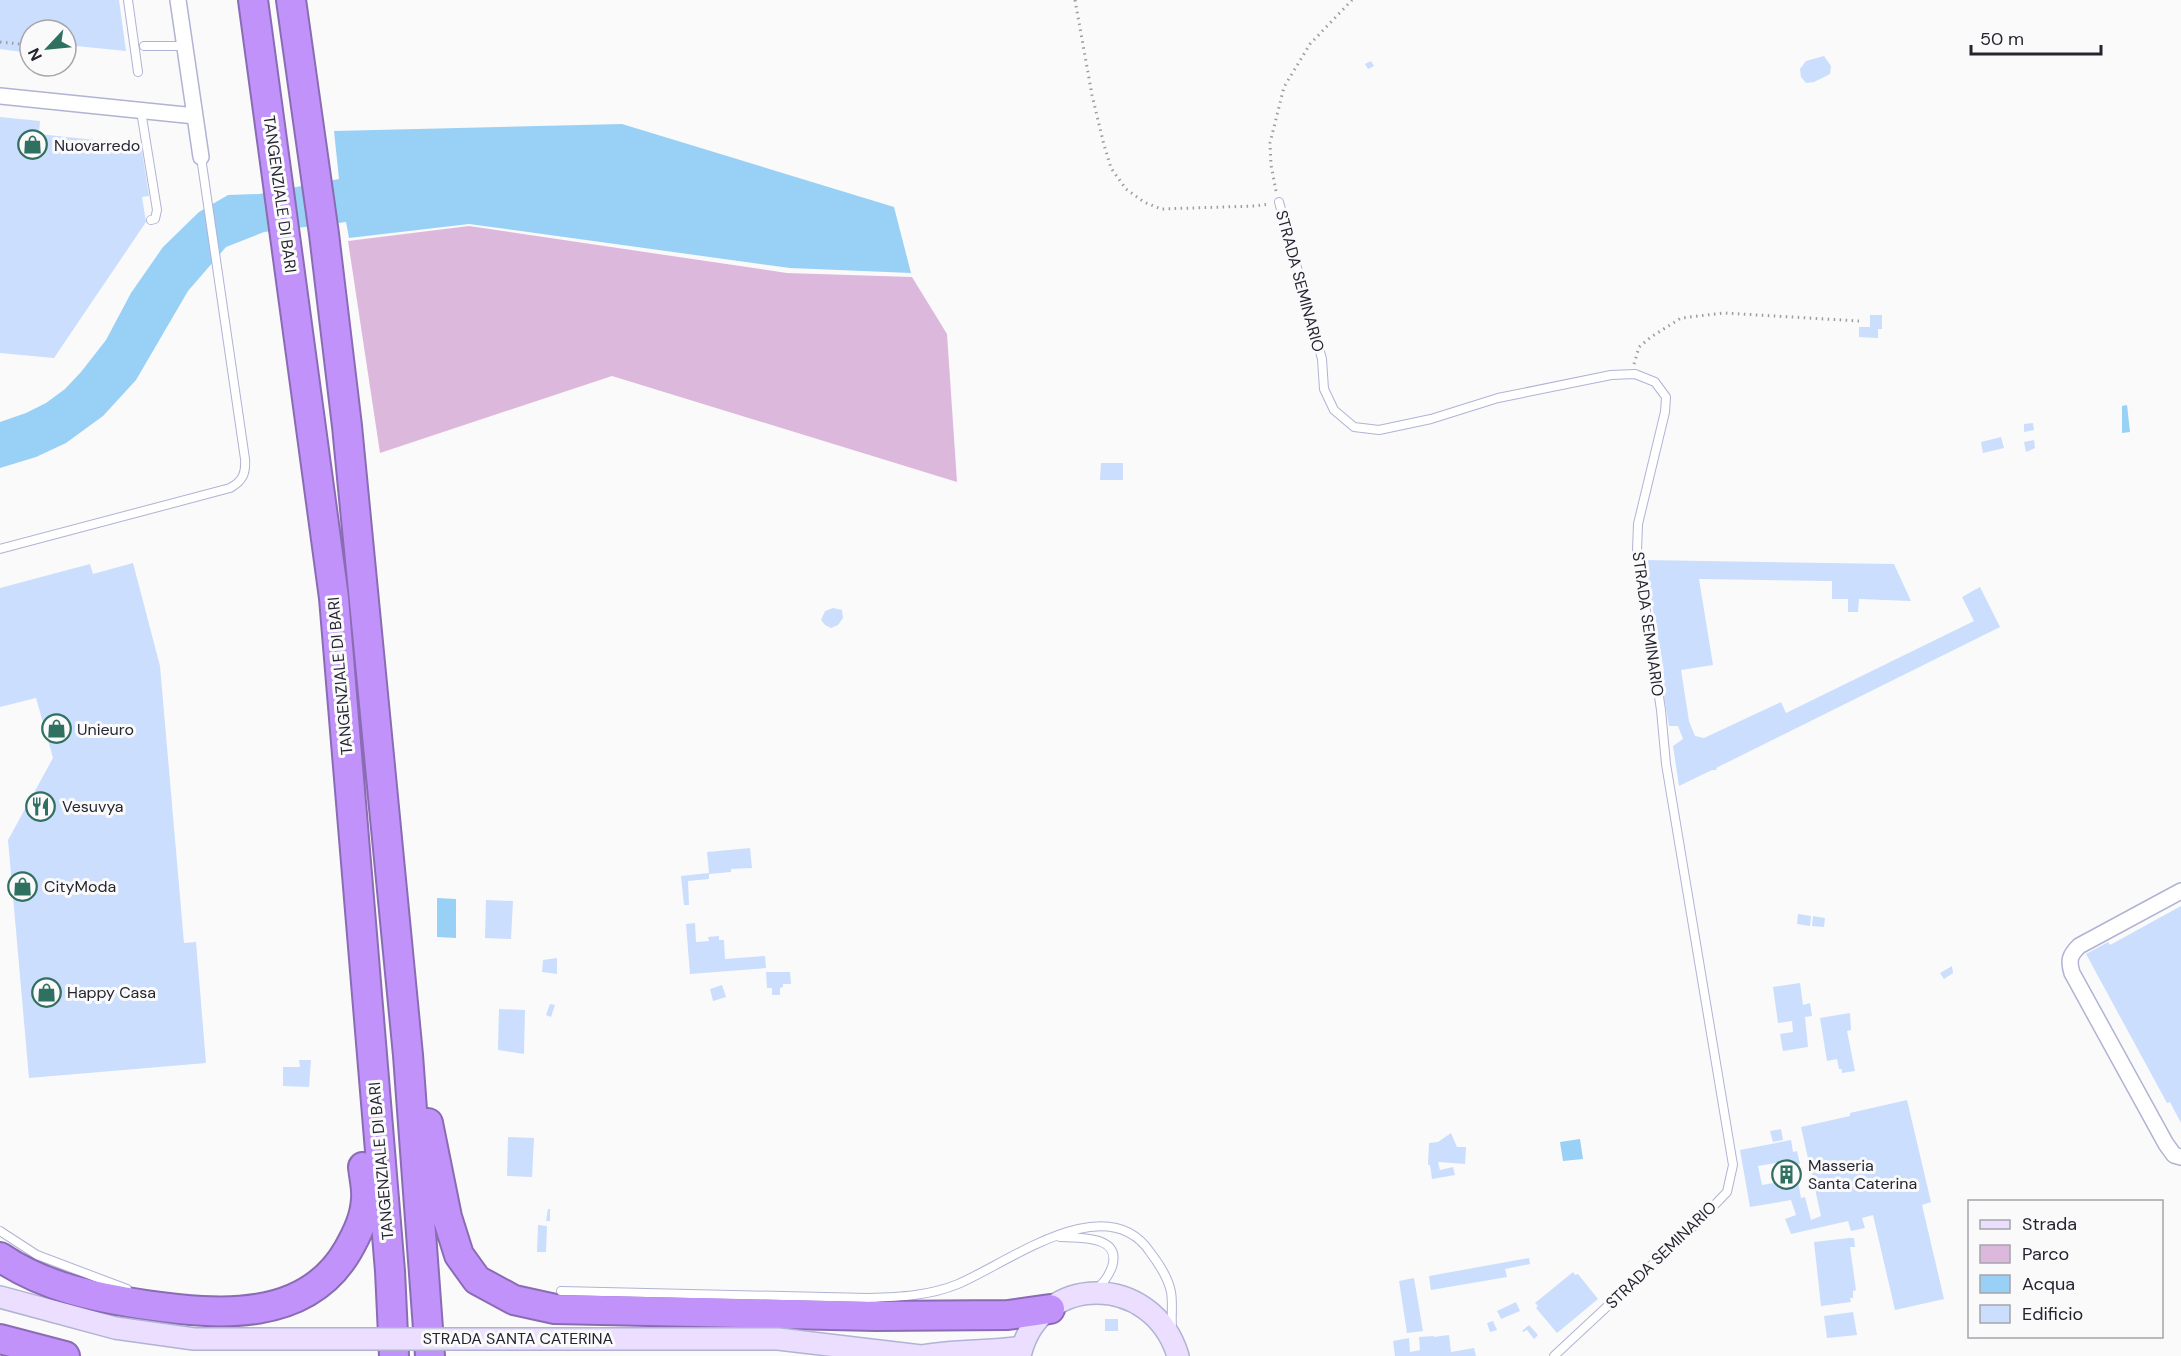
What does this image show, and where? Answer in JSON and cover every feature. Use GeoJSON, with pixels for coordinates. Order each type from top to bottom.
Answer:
{"type":"FeatureCollection","features":[{"type":"Feature","properties":{"kind":"highway","name":"TANGENZIALE DI BARI"},"geometry":{"type":"LineString","coordinates":[[253,0],[334,598],[390,1271],[394,1356]]}},
{"type":"Feature","properties":{"kind":"highway","name":"TANGENZIALE DI BARI"},"geometry":{"type":"LineString","coordinates":[[291,0],[316,173],[348,426],[408,1055],[428,1302],[430,1356]]}},
{"type":"Feature","properties":{"kind":"highway"},"geometry":{"type":"LineString","coordinates":[[408,1055],[432,1137],[447,1217],[459,1255],[477,1280],[514,1300],[555,1309],[864,1316],[1008,1315],[1050,1309]]}},
{"type":"Feature","properties":{"kind":"highway"},"geometry":{"type":"LineString","coordinates":[[0,1257],[26,1274],[53,1286],[122,1301],[182,1310],[241,1311],[271,1306],[300,1296],[325,1280],[342,1260],[359,1230],[366,1199],[360,1130],[373,1073]]}},
{"type":"Feature","properties":{"kind":"highway"},"geometry":{"type":"LineString","coordinates":[[0,1339],[65,1356]]}},
{"type":"Feature","properties":{"kind":"street"},"geometry":{"type":"LineString","coordinates":[[178,0],[201,157]]}},
{"type":"Feature","properties":{"kind":"street"},"geometry":{"type":"LineString","coordinates":[[0,96],[195,116]]}},
{"type":"Feature","properties":{"kind":"street"},"geometry":{"type":"LineString","coordinates":[[2181,891],[2079,946],[2072,953],[2068,962],[2166,1144],[2174,1155],[2181,1156]]}},
{"type":"Feature","properties":{"kind":"street","name":"STRADA SANTA CATERINA"},"geometry":{"type":"LineString","coordinates":[[0,1310],[51,1322],[194,1339],[778,1339],[921,1356],[950,1351],[1021,1352],[1029,1333],[1050,1309],[1066,1299],[1091,1293],[1104,1293],[1125,1297],[1144,1306],[1161,1321],[1175,1347]]}},
{"type":"Feature","properties":{"kind":"street","name":"STRADA SANTA CATERINA"},"geometry":{"type":"LineString","coordinates":[[0,1297],[115,1328]]}},
{"type":"Feature","properties":{"kind":"lane"},"geometry":{"type":"LineString","coordinates":[[128,0],[138,72]]}},
{"type":"Feature","properties":{"kind":"lane"},"geometry":{"type":"LineString","coordinates":[[144,46],[185,46]]}},
{"type":"Feature","properties":{"kind":"lane"},"geometry":{"type":"LineString","coordinates":[[141,111],[157,210],[155,219],[151,220]]}},
{"type":"Feature","properties":{"kind":"lane"},"geometry":{"type":"LineString","coordinates":[[0,549],[230,488],[241,480],[246,468],[245,459],[201,157]]}},
{"type":"Feature","properties":{"kind":"lane","name":"STRADA SEMINARIO"},"geometry":{"type":"LineString","coordinates":[[1279,202],[1322,359],[1324,389],[1334,410],[1354,427],[1378,430],[1431,419],[1498,398],[1611,375],[1635,374],[1655,382],[1666,397],[1665,412],[1638,524],[1637,551],[1661,710],[1666,764],[1734,1165],[1727,1192],[1554,1356]]}},
{"type":"Feature","properties":{"kind":"lane"},"geometry":{"type":"LineString","coordinates":[[561,1291],[904,1297],[928,1293],[957,1284],[1055,1236],[1077,1228],[1105,1226],[1125,1230],[1144,1243],[1162,1269],[1171,1292],[1175,1347]]}},
{"type":"Feature","properties":{"kind":"lane"},"geometry":{"type":"LineString","coordinates":[[0,1232],[37,1255],[133,1291]]}},
{"type":"Feature","properties":{"kind":"lane"},"geometry":{"type":"LineString","coordinates":[[1055,1236],[1091,1238],[1111,1248],[1113,1262],[1111,1270],[1106,1281],[1091,1293]]}},
{"type":"Feature","properties":{"kind":"lane"},"geometry":{"type":"LineString","coordinates":[[143,1295],[182,1310]]}},
{"type":"Feature","properties":{"kind":"path"},"geometry":{"type":"LineString","coordinates":[[1075,0],[1104,145],[1111,168],[1126,189],[1144,202],[1161,209],[1255,206],[1279,202]]}},
{"type":"Feature","properties":{"kind":"path","name":"STRADA SEMINARIO"},"geometry":{"type":"LineString","coordinates":[[1279,202],[1271,165],[1270,143],[1284,87],[1310,44],[1352,0]]}},
{"type":"Feature","properties":{"kind":"path"},"geometry":{"type":"LineString","coordinates":[[0,42],[18,44]]}},
{"type":"Feature","properties":{"kind":"path"},"geometry":{"type":"LineString","coordinates":[[1635,374],[1633,360],[1639,347],[1681,318],[1724,313],[1859,321]]}},
{"type":"Feature","properties":{"kind":"green space"},"geometry":{"type":"Polygon","coordinates":[[[469,226],[787,273],[912,277],[947,334],[957,482],[612,376],[380,453],[348,241],[469,226]]]}},
{"type":"Feature","properties":{"kind":"water"},"geometry":{"type":"Polygon","coordinates":[[[622,124],[894,207],[911,273],[790,268],[469,224],[349,238],[346,222],[264,232],[226,247],[188,291],[136,380],[103,416],[66,443],[36,457],[0,468],[0,422],[46,403],[65,389],[81,372],[106,340],[131,293],[163,247],[199,212],[228,195],[259,194],[339,179],[334,131],[622,124]]]}},
{"type":"Feature","properties":{"kind":"water"},"geometry":{"type":"Polygon","coordinates":[[[2127,405],[2130,432],[2122,433],[2122,406],[2127,405]]]}},
{"type":"Feature","properties":{"kind":"water"},"geometry":{"type":"Polygon","coordinates":[[[437,898],[456,899],[456,938],[437,937],[437,898]]]}},
{"type":"Feature","properties":{"kind":"water"},"geometry":{"type":"Polygon","coordinates":[[[1580,1139],[1583,1159],[1563,1161],[1560,1142],[1580,1139]]]}},
{"type":"Feature","properties":{"kind":"building"},"geometry":{"type":"Polygon","coordinates":[[[0,0],[119,0],[126,51],[78,46],[78,18],[18,18],[18,51],[0,49],[0,0]]]}},
{"type":"Feature","properties":{"kind":"building"},"geometry":{"type":"Polygon","coordinates":[[[1824,56],[1831,66],[1830,74],[1814,82],[1806,83],[1801,77],[1800,69],[1806,61],[1824,56]]]}},
{"type":"Feature","properties":{"kind":"building"},"geometry":{"type":"Polygon","coordinates":[[[1371,61],[1374,66],[1368,69],[1365,64],[1371,61]]]}},
{"type":"Feature","properties":{"kind":"building"},"geometry":{"type":"Polygon","coordinates":[[[0,117],[40,121],[39,134],[141,145],[149,196],[142,197],[146,222],[54,358],[0,353],[0,117]]]}},
{"type":"Feature","properties":{"kind":"building"},"geometry":{"type":"Polygon","coordinates":[[[1870,315],[1882,315],[1882,329],[1878,329],[1878,338],[1859,337],[1859,327],[1870,327],[1870,315]]]}},
{"type":"Feature","properties":{"kind":"building"},"geometry":{"type":"Polygon","coordinates":[[[2033,423],[2034,430],[2024,432],[2024,424],[2033,423]]]}},
{"type":"Feature","properties":{"kind":"building"},"geometry":{"type":"Polygon","coordinates":[[[2001,437],[2004,448],[1983,453],[1981,442],[2001,437]]]}},
{"type":"Feature","properties":{"kind":"building"},"geometry":{"type":"Polygon","coordinates":[[[2034,440],[2035,448],[2026,452],[2024,442],[2034,440]]]}},
{"type":"Feature","properties":{"kind":"building"},"geometry":{"type":"Polygon","coordinates":[[[1101,463],[1123,463],[1123,480],[1100,480],[1101,463]]]}},
{"type":"Feature","properties":{"kind":"building"},"geometry":{"type":"Polygon","coordinates":[[[1644,560],[1894,564],[1911,601],[1859,599],[1858,612],[1848,612],[1848,599],[1832,599],[1832,581],[1699,579],[1713,665],[1681,670],[1689,721],[1695,736],[1704,738],[1781,702],[1786,713],[1974,621],[1962,597],[1980,587],[2000,627],[1716,768],[1717,770],[1712,770],[1679,786],[1673,746],[1683,739],[1678,726],[1669,726],[1660,672],[1664,671],[1644,560]]]}},
{"type":"Feature","properties":{"kind":"building"},"geometry":{"type":"Polygon","coordinates":[[[133,563],[160,666],[184,943],[196,942],[206,1063],[29,1078],[8,840],[53,758],[36,698],[0,707],[0,588],[90,564],[93,574],[133,563]]]}},
{"type":"Feature","properties":{"kind":"building"},"geometry":{"type":"Polygon","coordinates":[[[833,608],[842,610],[843,618],[838,625],[831,628],[821,620],[825,611],[833,608]]]}},
{"type":"Feature","properties":{"kind":"building"},"geometry":{"type":"Polygon","coordinates":[[[750,848],[752,868],[731,869],[731,872],[709,874],[709,879],[688,881],[689,905],[684,905],[681,876],[709,873],[707,852],[750,848]]]}},
{"type":"Feature","properties":{"kind":"building"},"geometry":{"type":"Polygon","coordinates":[[[486,900],[513,901],[511,939],[485,938],[486,900]]]}},
{"type":"Feature","properties":{"kind":"building"},"geometry":{"type":"Polygon","coordinates":[[[2181,906],[2181,1123],[2170,1102],[2167,1103],[2086,954],[2108,942],[2110,945],[2181,906]]]}},
{"type":"Feature","properties":{"kind":"building"},"geometry":{"type":"Polygon","coordinates":[[[1798,914],[1811,916],[1810,926],[1797,924],[1798,914]]]}},
{"type":"Feature","properties":{"kind":"building"},"geometry":{"type":"Polygon","coordinates":[[[1813,916],[1825,918],[1824,927],[1812,926],[1813,916]]]}},
{"type":"Feature","properties":{"kind":"building"},"geometry":{"type":"Polygon","coordinates":[[[695,923],[696,942],[709,941],[708,937],[719,936],[719,940],[724,940],[725,959],[765,956],[766,968],[690,974],[686,924],[695,923]]]}},
{"type":"Feature","properties":{"kind":"building"},"geometry":{"type":"Polygon","coordinates":[[[557,958],[557,974],[542,972],[543,960],[557,958]]]}},
{"type":"Feature","properties":{"kind":"building"},"geometry":{"type":"Polygon","coordinates":[[[1952,966],[1953,973],[1944,979],[1940,973],[1952,966]]]}},
{"type":"Feature","properties":{"kind":"building"},"geometry":{"type":"Polygon","coordinates":[[[766,972],[790,972],[791,984],[783,984],[780,988],[780,995],[772,995],[772,988],[767,988],[766,972]]]}},
{"type":"Feature","properties":{"kind":"building"},"geometry":{"type":"Polygon","coordinates":[[[1800,983],[1803,1005],[1810,1003],[1812,1016],[1805,1017],[1808,1047],[1783,1051],[1780,1034],[1793,1032],[1792,1021],[1778,1023],[1773,987],[1800,983]]]}},
{"type":"Feature","properties":{"kind":"building"},"geometry":{"type":"Polygon","coordinates":[[[722,985],[726,997],[713,1001],[710,989],[722,985]]]}},
{"type":"Feature","properties":{"kind":"building"},"geometry":{"type":"Polygon","coordinates":[[[550,1004],[555,1005],[551,1017],[546,1015],[550,1004]]]}},
{"type":"Feature","properties":{"kind":"building"},"geometry":{"type":"Polygon","coordinates":[[[499,1009],[525,1010],[524,1054],[498,1050],[499,1009]]]}},
{"type":"Feature","properties":{"kind":"building"},"geometry":{"type":"Polygon","coordinates":[[[1850,1013],[1851,1030],[1847,1031],[1855,1071],[1842,1073],[1837,1059],[1827,1061],[1820,1018],[1850,1013]]]}},
{"type":"Feature","properties":{"kind":"building"},"geometry":{"type":"Polygon","coordinates":[[[299,1060],[311,1060],[309,1087],[283,1086],[283,1067],[300,1067],[299,1060]]]}},
{"type":"Feature","properties":{"kind":"building"},"geometry":{"type":"Polygon","coordinates":[[[1907,1100],[1931,1202],[1922,1205],[1944,1299],[1895,1310],[1873,1215],[1862,1218],[1865,1228],[1851,1231],[1848,1221],[1791,1234],[1785,1219],[1796,1215],[1791,1200],[1750,1207],[1740,1150],[1791,1140],[1793,1152],[1797,1151],[1800,1164],[1795,1164],[1801,1198],[1805,1197],[1811,1220],[1821,1216],[1801,1127],[1850,1116],[1850,1113],[1907,1100]],[[1776,1163],[1758,1166],[1762,1185],[1779,1182],[1776,1163]]]}},
{"type":"Feature","properties":{"kind":"building"},"geometry":{"type":"Polygon","coordinates":[[[1781,1129],[1783,1140],[1773,1142],[1770,1131],[1781,1129]]]}},
{"type":"Feature","properties":{"kind":"building"},"geometry":{"type":"Polygon","coordinates":[[[1451,1133],[1457,1147],[1466,1147],[1465,1164],[1438,1162],[1440,1170],[1453,1167],[1455,1175],[1432,1179],[1430,1165],[1428,1165],[1429,1143],[1438,1142],[1451,1133]]]}},
{"type":"Feature","properties":{"kind":"building"},"geometry":{"type":"Polygon","coordinates":[[[508,1137],[534,1138],[532,1177],[507,1176],[508,1137]]]}},
{"type":"Feature","properties":{"kind":"building"},"geometry":{"type":"Polygon","coordinates":[[[548,1209],[550,1209],[550,1221],[546,1221],[548,1209]]]}},
{"type":"Feature","properties":{"kind":"building"},"geometry":{"type":"Polygon","coordinates":[[[538,1225],[547,1226],[546,1252],[537,1252],[538,1225]]]}},
{"type":"Feature","properties":{"kind":"building"},"geometry":{"type":"Polygon","coordinates":[[[1854,1238],[1855,1247],[1850,1247],[1856,1290],[1853,1291],[1853,1298],[1850,1298],[1851,1302],[1821,1306],[1814,1242],[1854,1238]]]}},
{"type":"Feature","properties":{"kind":"building"},"geometry":{"type":"Polygon","coordinates":[[[1529,1258],[1530,1264],[1505,1269],[1507,1277],[1431,1290],[1429,1276],[1529,1258]]]}},
{"type":"Feature","properties":{"kind":"building"},"geometry":{"type":"Polygon","coordinates":[[[1573,1272],[1575,1275],[1578,1274],[1598,1299],[1557,1333],[1536,1308],[1538,1306],[1535,1303],[1573,1272]]]}},
{"type":"Feature","properties":{"kind":"building"},"geometry":{"type":"Polygon","coordinates":[[[1414,1278],[1423,1331],[1407,1333],[1399,1281],[1414,1278]]]}},
{"type":"Feature","properties":{"kind":"building"},"geometry":{"type":"Polygon","coordinates":[[[1516,1302],[1520,1311],[1501,1319],[1497,1311],[1516,1302]]]}},
{"type":"Feature","properties":{"kind":"building"},"geometry":{"type":"Polygon","coordinates":[[[1853,1312],[1857,1335],[1827,1338],[1824,1316],[1853,1312]]]}},
{"type":"Feature","properties":{"kind":"building"},"geometry":{"type":"Polygon","coordinates":[[[1105,1319],[1118,1319],[1118,1331],[1105,1331],[1105,1319]]]}},
{"type":"Feature","properties":{"kind":"building"},"geometry":{"type":"Polygon","coordinates":[[[1493,1321],[1497,1330],[1490,1332],[1487,1323],[1493,1321]]]}},
{"type":"Feature","properties":{"kind":"building"},"geometry":{"type":"Polygon","coordinates":[[[1529,1325],[1538,1335],[1534,1339],[1527,1330],[1522,1331],[1529,1325]]]}},
{"type":"Feature","properties":{"kind":"building"},"geometry":{"type":"Polygon","coordinates":[[[1449,1335],[1451,1352],[1474,1348],[1476,1356],[1395,1356],[1393,1341],[1409,1338],[1410,1352],[1420,1350],[1419,1337],[1449,1335]]]}},
{"type":"Feature","properties":{"kind":"place","name":"Nuovarredo"},"geometry":{"type":"Point","coordinates":[33,145]}},
{"type":"Feature","properties":{"kind":"place","name":"Unieuro"},"geometry":{"type":"Point","coordinates":[56,729]}},
{"type":"Feature","properties":{"kind":"place","name":"Vesuvya"},"geometry":{"type":"Point","coordinates":[41,806]}},
{"type":"Feature","properties":{"kind":"place","name":"CityModa"},"geometry":{"type":"Point","coordinates":[23,886]}},
{"type":"Feature","properties":{"kind":"place","name":"Happy Casa"},"geometry":{"type":"Point","coordinates":[46,992]}},
{"type":"Feature","properties":{"kind":"place","name":"Masseria Santa Caterina"},"geometry":{"type":"Point","coordinates":[1787,1174]}}]}
